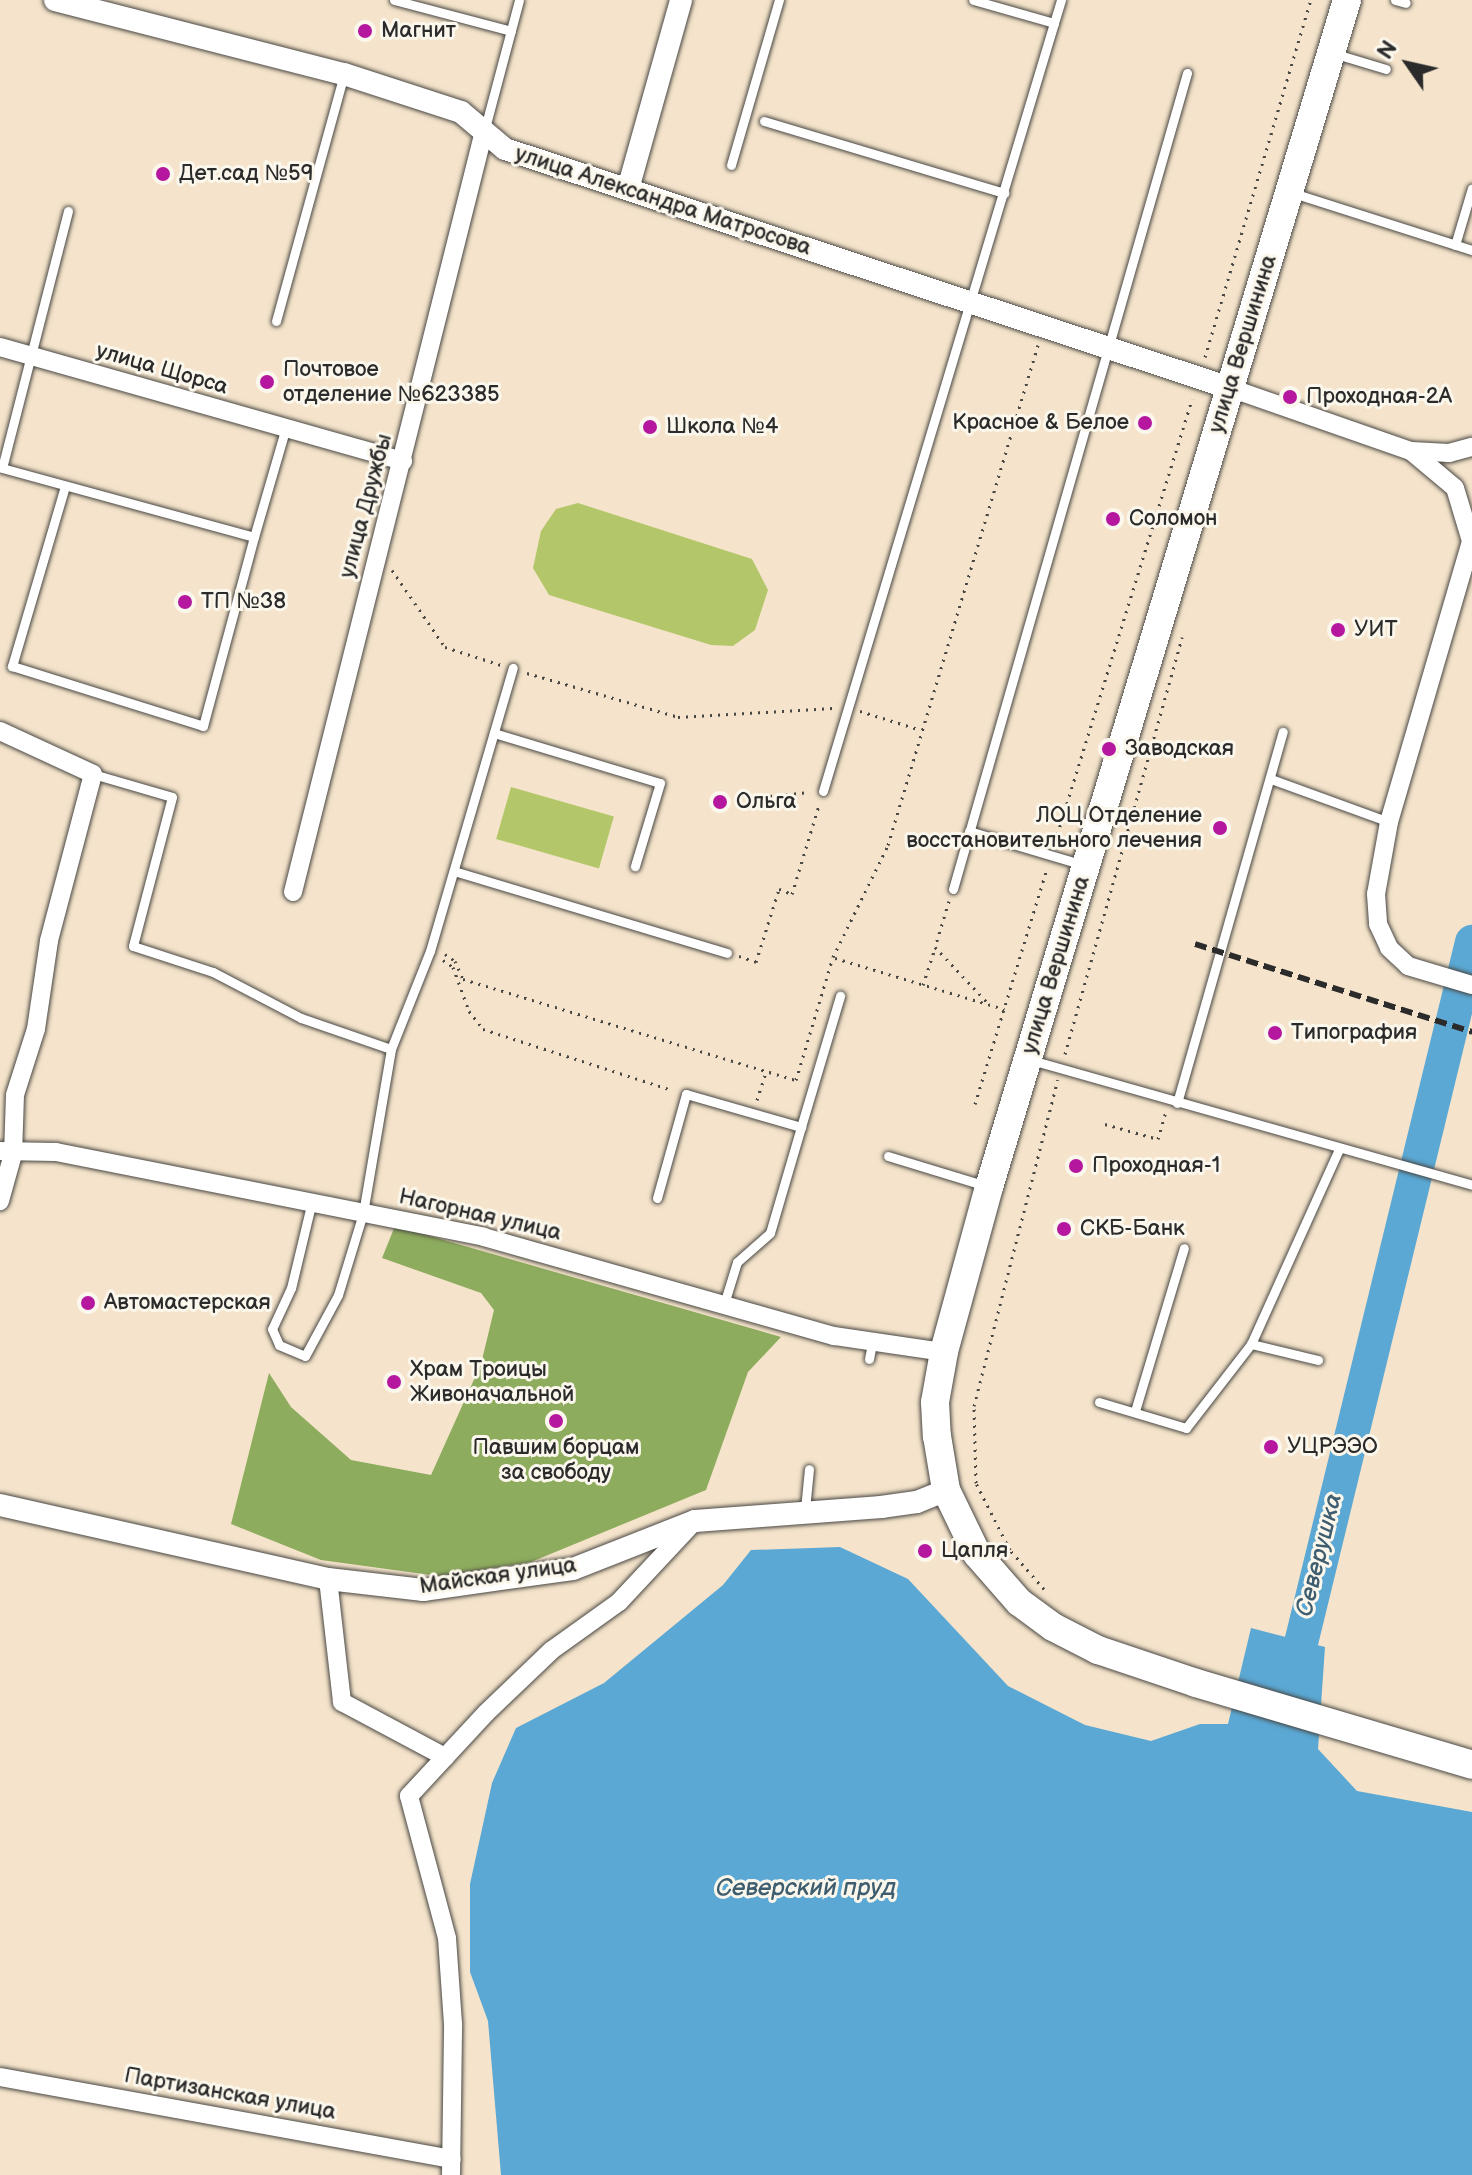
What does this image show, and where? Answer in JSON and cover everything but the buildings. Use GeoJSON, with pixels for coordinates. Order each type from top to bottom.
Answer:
{"type":"FeatureCollection","features":[{"type":"Feature","properties":{"kind":"main road","name":"улица Вершинина"},"geometry":{"type":"LineString","coordinates":[[1347,0],[989,1187],[944,1352],[936,1417],[946,1490],[977,1554],[1019,1602],[1053,1627],[1098,1650],[1196,1683],[1472,1765]]}},
{"type":"Feature","properties":{"kind":"street","name":"улица Александра Матросова"},"geometry":{"type":"LineString","coordinates":[[55,0],[344,74],[461,112],[505,149],[1230,388]]}},
{"type":"Feature","properties":{"kind":"street"},"geometry":{"type":"LineString","coordinates":[[628,189],[681,0]]}},
{"type":"Feature","properties":{"kind":"street","name":"улица Дружбы"},"geometry":{"type":"LineString","coordinates":[[293,892],[484,131]]}},
{"type":"Feature","properties":{"kind":"street","name":"улица Щорса"},"geometry":{"type":"LineString","coordinates":[[0,347],[403,461]]}},
{"type":"Feature","properties":{"kind":"street"},"geometry":{"type":"LineString","coordinates":[[1230,388],[1411,451],[1449,453],[1472,447]]}},
{"type":"Feature","properties":{"kind":"street"},"geometry":{"type":"LineString","coordinates":[[1411,451],[1455,488],[1472,539],[1389,822],[1376,894],[1378,924],[1389,948],[1408,966],[1472,985]]}},
{"type":"Feature","properties":{"kind":"street"},"geometry":{"type":"LineString","coordinates":[[0,731],[93,774],[49,941],[36,1029],[15,1095],[0,1201]]}},
{"type":"Feature","properties":{"kind":"street","name":"Нагорная улица"},"geometry":{"type":"LineString","coordinates":[[6,1152],[56,1152],[484,1237],[834,1336],[873,1339],[944,1352]]}},
{"type":"Feature","properties":{"kind":"street","name":"Майская улица"},"geometry":{"type":"LineString","coordinates":[[0,1505],[328,1579],[423,1590],[573,1569],[695,1521],[805,1509],[917,1502],[946,1490]]}},
{"type":"Feature","properties":{"kind":"street"},"geometry":{"type":"LineString","coordinates":[[451,2167],[453,2024],[447,1938],[409,1796],[552,1650],[619,1602],[695,1521]]}},
{"type":"Feature","properties":{"kind":"street"},"geometry":{"type":"LineString","coordinates":[[328,1579],[342,1702],[445,1757]]}},
{"type":"Feature","properties":{"kind":"street","name":"Партизанская улица"},"geometry":{"type":"LineString","coordinates":[[0,2077],[451,2167]]}},
{"type":"Feature","properties":{"kind":"lane"},"geometry":{"type":"LineString","coordinates":[[394,0],[511,31]]}},
{"type":"Feature","properties":{"kind":"lane"},"geometry":{"type":"LineString","coordinates":[[484,131],[519,0]]}},
{"type":"Feature","properties":{"kind":"lane"},"geometry":{"type":"LineString","coordinates":[[731,165],[779,0]]}},
{"type":"Feature","properties":{"kind":"lane"},"geometry":{"type":"LineString","coordinates":[[973,0],[1054,23]]}},
{"type":"Feature","properties":{"kind":"lane"},"geometry":{"type":"LineString","coordinates":[[823,791],[1061,0]]}},
{"type":"Feature","properties":{"kind":"lane"},"geometry":{"type":"LineString","coordinates":[[1331,53],[1386,69]]}},
{"type":"Feature","properties":{"kind":"lane"},"geometry":{"type":"LineString","coordinates":[[953,889],[1105,347],[1187,73]]}},
{"type":"Feature","properties":{"kind":"lane"},"geometry":{"type":"LineString","coordinates":[[276,321],[344,74]]}},
{"type":"Feature","properties":{"kind":"lane"},"geometry":{"type":"LineString","coordinates":[[764,121],[1004,193]]}},
{"type":"Feature","properties":{"kind":"lane"},"geometry":{"type":"LineString","coordinates":[[1455,245],[1472,188]]}},
{"type":"Feature","properties":{"kind":"lane"},"geometry":{"type":"LineString","coordinates":[[1289,192],[1472,250]]}},
{"type":"Feature","properties":{"kind":"lane"},"geometry":{"type":"LineString","coordinates":[[68,211],[2,468],[254,537]]}},
{"type":"Feature","properties":{"kind":"lane"},"geometry":{"type":"LineString","coordinates":[[65,486],[12,666],[203,726],[285,430]]}},
{"type":"Feature","properties":{"kind":"lane"},"geometry":{"type":"LineString","coordinates":[[311,1205],[291,1288],[272,1329],[279,1345],[305,1356],[338,1295],[363,1213],[391,1049],[431,948],[513,668]]}},
{"type":"Feature","properties":{"kind":"lane"},"geometry":{"type":"LineString","coordinates":[[1179,1108],[1283,732]]}},
{"type":"Feature","properties":{"kind":"lane"},"geometry":{"type":"LineString","coordinates":[[494,733],[660,783],[635,866]]}},
{"type":"Feature","properties":{"kind":"lane"},"geometry":{"type":"LineString","coordinates":[[93,774],[172,797],[133,946],[213,972],[301,1018],[391,1049]]}},
{"type":"Feature","properties":{"kind":"lane"},"geometry":{"type":"LineString","coordinates":[[1271,779],[1389,822]]}},
{"type":"Feature","properties":{"kind":"lane"},"geometry":{"type":"LineString","coordinates":[[969,831],[1086,866]]}},
{"type":"Feature","properties":{"kind":"lane"},"geometry":{"type":"LineString","coordinates":[[454,871],[727,953]]}},
{"type":"Feature","properties":{"kind":"lane"},"geometry":{"type":"LineString","coordinates":[[724,1304],[737,1262],[770,1233],[840,996]]}},
{"type":"Feature","properties":{"kind":"lane"},"geometry":{"type":"LineString","coordinates":[[1028,1059],[1179,1108],[1472,1185]]}},
{"type":"Feature","properties":{"kind":"lane"},"geometry":{"type":"LineString","coordinates":[[657,1198],[686,1094],[801,1127]]}},
{"type":"Feature","properties":{"kind":"lane"},"geometry":{"type":"LineString","coordinates":[[1099,1402],[1186,1428],[1251,1344],[1339,1149]]}},
{"type":"Feature","properties":{"kind":"lane"},"geometry":{"type":"LineString","coordinates":[[888,1156],[989,1187]]}},
{"type":"Feature","properties":{"kind":"lane"},"geometry":{"type":"LineString","coordinates":[[1135,1411],[1184,1248]]}},
{"type":"Feature","properties":{"kind":"lane"},"geometry":{"type":"LineString","coordinates":[[869,1359],[873,1339]]}},
{"type":"Feature","properties":{"kind":"lane"},"geometry":{"type":"LineString","coordinates":[[1251,1344],[1318,1360]]}},
{"type":"Feature","properties":{"kind":"lane"},"geometry":{"type":"LineString","coordinates":[[805,1509],[809,1469]]}},
{"type":"Feature","properties":{"kind":"path"},"geometry":{"type":"LineString","coordinates":[[975,1104],[1199,378],[1311,0]]}},
{"type":"Feature","properties":{"kind":"path"},"geometry":{"type":"LineString","coordinates":[[431,948],[455,961],[463,979],[796,1080],[833,957],[888,845],[1044,326]]}},
{"type":"Feature","properties":{"kind":"path"},"geometry":{"type":"LineString","coordinates":[[379,550],[445,647],[678,717],[849,707],[923,730]]}},
{"type":"Feature","properties":{"kind":"path"},"geometry":{"type":"LineString","coordinates":[[727,953],[756,962],[779,889],[792,894],[823,791],[738,799]]}},
{"type":"Feature","properties":{"kind":"path"},"geometry":{"type":"LineString","coordinates":[[923,985],[953,889]]}},
{"type":"Feature","properties":{"kind":"path"},"geometry":{"type":"LineString","coordinates":[[935,947],[990,1005]]}},
{"type":"Feature","properties":{"kind":"path"},"geometry":{"type":"LineString","coordinates":[[431,948],[453,967],[469,1011],[483,1029],[686,1094]]}},
{"type":"Feature","properties":{"kind":"path"},"geometry":{"type":"LineString","coordinates":[[833,957],[1004,1009]]}},
{"type":"Feature","properties":{"kind":"path"},"geometry":{"type":"LineString","coordinates":[[761,1088],[766,1071]]}},
{"type":"Feature","properties":{"kind":"path"},"geometry":{"type":"LineString","coordinates":[[1105,1124],[1158,1139],[1167,1109],[1179,1108]]}},
{"type":"Feature","properties":{"kind":"green space"},"geometry":{"type":"Polygon","coordinates":[[[578,503],[752,559],[768,590],[755,630],[733,646],[711,645],[549,595],[533,568],[541,531],[556,509],[578,503]]]}},
{"type":"Feature","properties":{"kind":"green space"},"geometry":{"type":"Polygon","coordinates":[[[511,787],[614,816],[599,868],[496,839],[511,787]]]}},
{"type":"Feature","properties":{"kind":"green space"},"geometry":{"type":"Polygon","coordinates":[[[395,1226],[781,1337],[748,1372],[706,1490],[531,1562],[438,1576],[321,1560],[231,1524],[269,1373],[291,1407],[351,1460],[431,1475],[481,1364],[494,1310],[481,1293],[382,1258],[395,1226]]]}},
{"type":"Feature","properties":{"kind":"water","name":"Северский пруд"},"geometry":{"type":"Polygon","coordinates":[[[840,1547],[908,1579],[1008,1686],[1085,1725],[1151,1741],[1200,1724],[1228,1724],[1251,1628],[1325,1647],[1318,1749],[1357,1791],[1472,1812],[1472,2175],[501,2175],[488,2021],[470,1972],[470,1884],[492,1783],[516,1728],[604,1683],[723,1585],[751,1550],[840,1547]]]}},
{"type":"Feature","properties":{"kind":"waterway","name":"Северушка"},"geometry":{"type":"LineString","coordinates":[[1291,1684],[1472,942]]}},
{"type":"Feature","properties":{"kind":"railway"},"geometry":{"type":"LineString","coordinates":[[1195,944],[1472,1032]]}},
{"type":"Feature","properties":{"kind":"place","name":"Магнит"},"geometry":{"type":"Point","coordinates":[365,31]}},
{"type":"Feature","properties":{"kind":"place","name":"Дет.сад №59"},"geometry":{"type":"Point","coordinates":[163,174]}},
{"type":"Feature","properties":{"kind":"place","name":"Почтовое отделение №623385"},"geometry":{"type":"Point","coordinates":[267,382]}},
{"type":"Feature","properties":{"kind":"place","name":"Проходная-2А"},"geometry":{"type":"Point","coordinates":[1290,397]}},
{"type":"Feature","properties":{"kind":"place","name":"Красное & Белое"},"geometry":{"type":"Point","coordinates":[1145,423]}},
{"type":"Feature","properties":{"kind":"place","name":"Школа №4"},"geometry":{"type":"Point","coordinates":[650,427]}},
{"type":"Feature","properties":{"kind":"place","name":"Соломон"},"geometry":{"type":"Point","coordinates":[1113,519]}},
{"type":"Feature","properties":{"kind":"place","name":"ТП №38"},"geometry":{"type":"Point","coordinates":[185,602]}},
{"type":"Feature","properties":{"kind":"place","name":"УИТ"},"geometry":{"type":"Point","coordinates":[1338,630]}},
{"type":"Feature","properties":{"kind":"place","name":"Заводская"},"geometry":{"type":"Point","coordinates":[1109,749]}},
{"type":"Feature","properties":{"kind":"place","name":"Ольга"},"geometry":{"type":"Point","coordinates":[720,802]}},
{"type":"Feature","properties":{"kind":"place","name":"ЛОЦ Отделение восстановительного лечения"},"geometry":{"type":"Point","coordinates":[1220,828]}},
{"type":"Feature","properties":{"kind":"place","name":"Типография"},"geometry":{"type":"Point","coordinates":[1275,1033]}},
{"type":"Feature","properties":{"kind":"place","name":"Проходная-1"},"geometry":{"type":"Point","coordinates":[1076,1166]}},
{"type":"Feature","properties":{"kind":"place","name":"СКБ-Банк"},"geometry":{"type":"Point","coordinates":[1064,1229]}},
{"type":"Feature","properties":{"kind":"place","name":"Автомастерская"},"geometry":{"type":"Point","coordinates":[88,1303]}},
{"type":"Feature","properties":{"kind":"place","name":"Храм Троицы Живоначальной"},"geometry":{"type":"Point","coordinates":[394,1382]}},
{"type":"Feature","properties":{"kind":"place","name":"Павшим борцам за свободу"},"geometry":{"type":"Point","coordinates":[556,1421]}},
{"type":"Feature","properties":{"kind":"place","name":"УЦРЭЭО"},"geometry":{"type":"Point","coordinates":[1271,1447]}},
{"type":"Feature","properties":{"kind":"place","name":"Цапля"},"geometry":{"type":"Point","coordinates":[925,1551]}}]}
